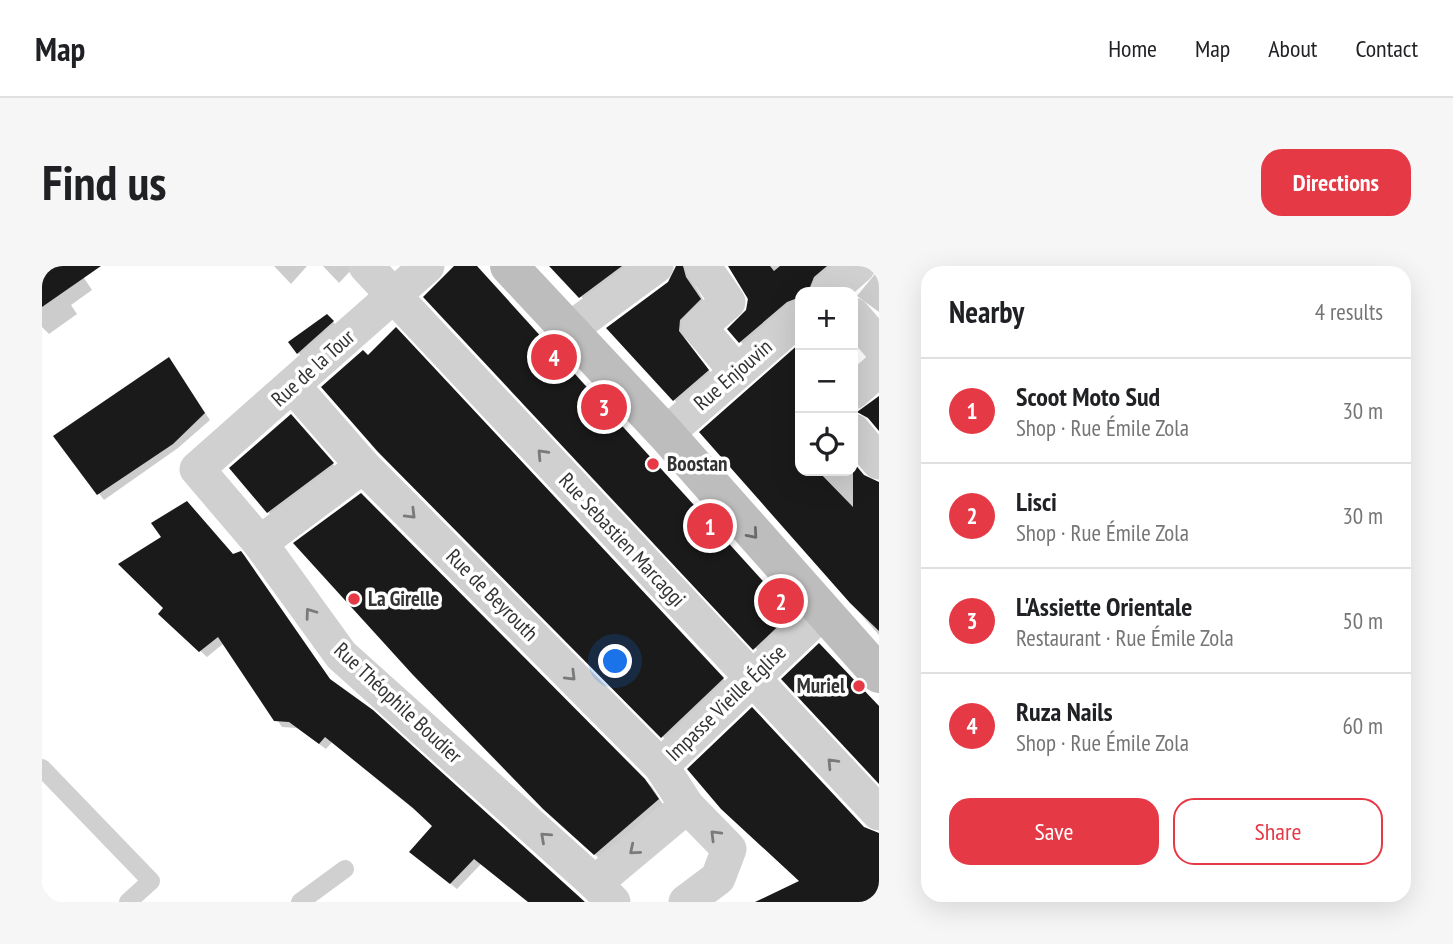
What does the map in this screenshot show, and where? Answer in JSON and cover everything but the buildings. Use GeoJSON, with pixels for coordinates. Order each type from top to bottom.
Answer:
{"type":"FeatureCollection","features":[{"type":"Feature","properties":{"kind":"street","name":"Rue Sebastien Marcaggi"},"geometry":{"type":"LineString","coordinates":[[366,266],[879,813]]}},
{"type":"Feature","properties":{"kind":"street","name":"Rue de la Tour"},"geometry":{"type":"LineString","coordinates":[[197,469],[427,266]]}},
{"type":"Feature","properties":{"kind":"street"},"geometry":{"type":"LineString","coordinates":[[509,266],[666,434],[879,674]]}},
{"type":"Feature","properties":{"kind":"street"},"geometry":{"type":"LineString","coordinates":[[569,330],[656,266]]}},
{"type":"Feature","properties":{"kind":"street"},"geometry":{"type":"LineString","coordinates":[[703,266],[728,302],[699,327],[737,372]]}},
{"type":"Feature","properties":{"kind":"street"},"geometry":{"type":"LineString","coordinates":[[843,287],[858,266]]}},
{"type":"Feature","properties":{"kind":"street","name":"Rue Enjouvin"},"geometry":{"type":"LineString","coordinates":[[666,434],[795,321]]}},
{"type":"Feature","properties":{"kind":"street"},"geometry":{"type":"LineString","coordinates":[[858,322],[879,345]]}},
{"type":"Feature","properties":{"kind":"street"},"geometry":{"type":"LineString","coordinates":[[858,388],[879,369]]}},
{"type":"Feature","properties":{"kind":"street","name":"Rue de Beyrouth"},"geometry":{"type":"LineString","coordinates":[[293,387],[363,466],[661,766],[687,806],[729,849],[718,878],[686,902]]}},
{"type":"Feature","properties":{"kind":"street"},"geometry":{"type":"LineString","coordinates":[[858,437],[879,462]]}},
{"type":"Feature","properties":{"kind":"street"},"geometry":{"type":"LineString","coordinates":[[260,542],[363,466]]}},
{"type":"Feature","properties":{"kind":"street","name":"Rue Théophile Boudier"},"geometry":{"type":"LineString","coordinates":[[197,469],[260,542],[341,655],[604,892]]}},
{"type":"Feature","properties":{"kind":"street","name":"Impasse Vieille Église"},"geometry":{"type":"LineString","coordinates":[[661,766],[751,677],[822,612]]}},
{"type":"Feature","properties":{"kind":"street"},"geometry":{"type":"LineString","coordinates":[[604,892],[687,806]]}},
{"type":"Feature","properties":{"kind":"lane"},"geometry":{"type":"LineString","coordinates":[[42,768],[151,881],[128,902]]}},
{"type":"Feature","properties":{"kind":"lane"},"geometry":{"type":"LineString","coordinates":[[300,902],[345,869]]}},
{"type":"Feature","properties":{"kind":"place","name":"Ruza Nails"},"geometry":{"type":"Point","coordinates":[554,357]}},
{"type":"Feature","properties":{"kind":"place","name":"L'Assiette Orientale"},"geometry":{"type":"Point","coordinates":[604,407]}},
{"type":"Feature","properties":{"kind":"place","name":"Boostan"},"geometry":{"type":"Point","coordinates":[653,464]}},
{"type":"Feature","properties":{"kind":"place","name":"Scoot Moto Sud"},"geometry":{"type":"Point","coordinates":[710,526]}},
{"type":"Feature","properties":{"kind":"place","name":"La Girelle"},"geometry":{"type":"Point","coordinates":[354,599]}},
{"type":"Feature","properties":{"kind":"place","name":"Lisci"},"geometry":{"type":"Point","coordinates":[781,601]}},
{"type":"Feature","properties":{"kind":"place","name":"Muriel"},"geometry":{"type":"Point","coordinates":[859,686]}}]}
